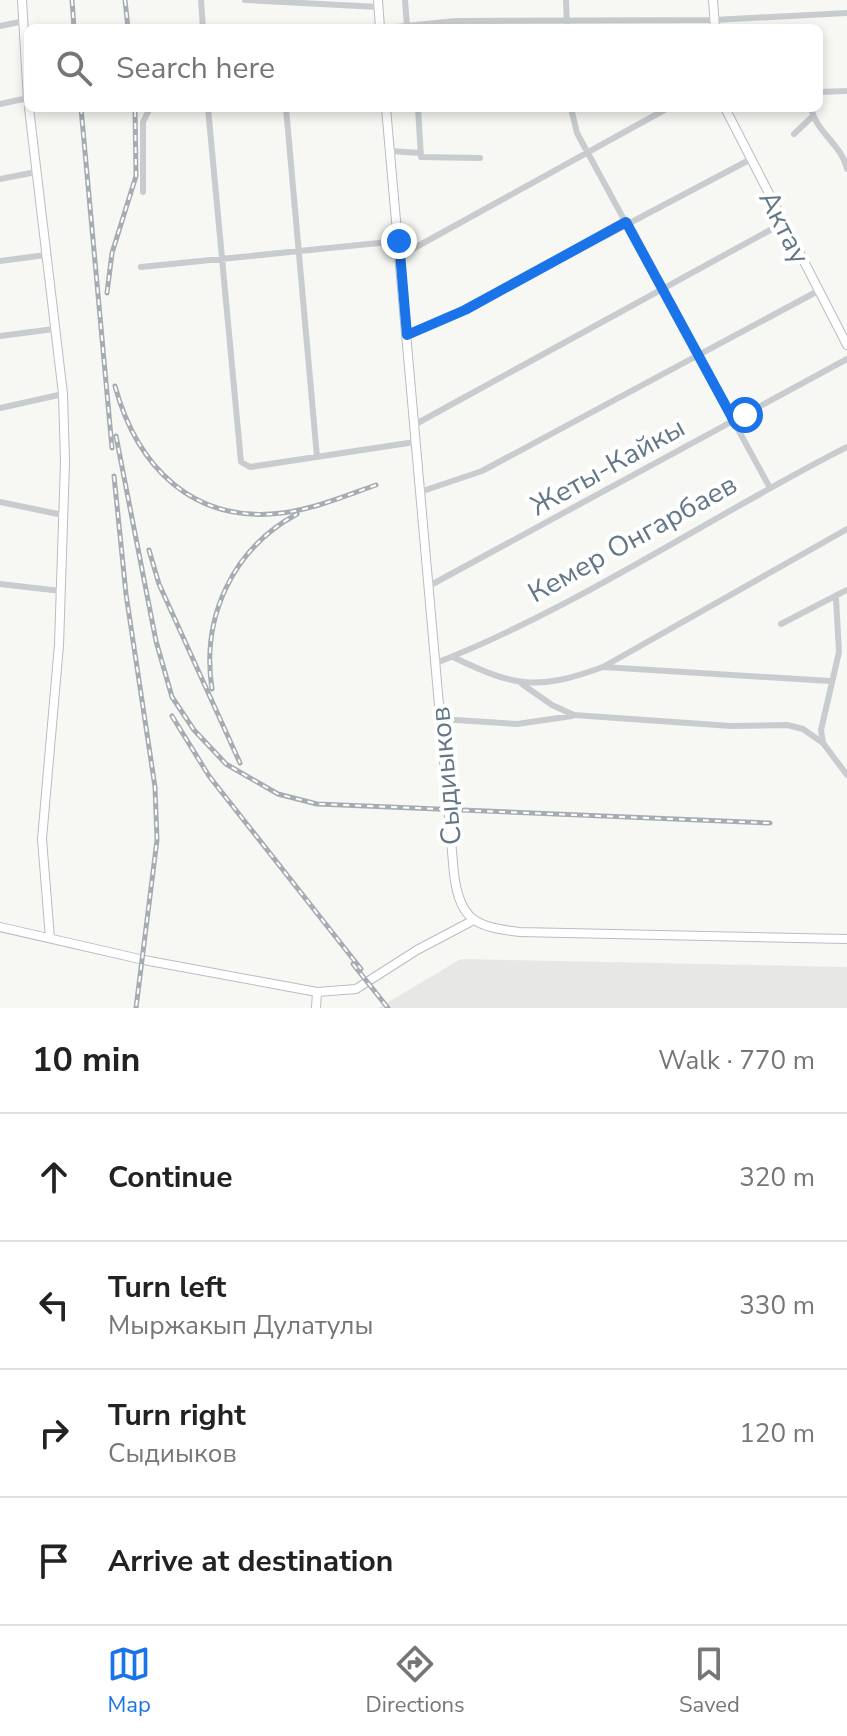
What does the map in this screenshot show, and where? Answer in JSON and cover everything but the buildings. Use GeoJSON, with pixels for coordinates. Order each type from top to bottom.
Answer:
{"type":"FeatureCollection","features":[{"type":"Feature","properties":{"kind":"street"},"geometry":{"type":"LineString","coordinates":[[22,0],[24,24]]}},
{"type":"Feature","properties":{"kind":"street"},"geometry":{"type":"LineString","coordinates":[[201,0],[203,24]]}},
{"type":"Feature","properties":{"kind":"street"},"geometry":{"type":"LineString","coordinates":[[245,0],[378,4],[382,24]]}},
{"type":"Feature","properties":{"kind":"street"},"geometry":{"type":"LineString","coordinates":[[405,0],[407,24]]}},
{"type":"Feature","properties":{"kind":"street"},"geometry":{"type":"LineString","coordinates":[[566,0],[567,24]]}},
{"type":"Feature","properties":{"kind":"street"},"geometry":{"type":"LineString","coordinates":[[713,0],[714,24]]}},
{"type":"Feature","properties":{"kind":"street"},"geometry":{"type":"LineString","coordinates":[[427,24],[456,21],[714,24],[847,13]]}},
{"type":"Feature","properties":{"kind":"street"},"geometry":{"type":"LineString","coordinates":[[0,26],[24,21]]}},
{"type":"Feature","properties":{"kind":"street"},"geometry":{"type":"LineString","coordinates":[[823,92],[847,91]]}},
{"type":"Feature","properties":{"kind":"street"},"geometry":{"type":"LineString","coordinates":[[0,104],[24,100]]}},
{"type":"Feature","properties":{"kind":"street"},"geometry":{"type":"LineString","coordinates":[[29,112],[63,394],[61,591],[42,839],[50,938]]}},
{"type":"Feature","properties":{"kind":"street"},"geometry":{"type":"LineString","coordinates":[[143,192],[143,122],[148,112]]}},
{"type":"Feature","properties":{"kind":"street"},"geometry":{"type":"LineString","coordinates":[[208,112],[243,464],[250,467],[415,442]]}},
{"type":"Feature","properties":{"kind":"street"},"geometry":{"type":"LineString","coordinates":[[286,112],[317,457]]}},
{"type":"Feature","properties":{"kind":"street","name":"Сыдиыков"},"geometry":{"type":"LineString","coordinates":[[386,112],[456,893],[472,921]]}},
{"type":"Feature","properties":{"kind":"street"},"geometry":{"type":"LineString","coordinates":[[418,112],[420,153],[425,159],[480,158]]}},
{"type":"Feature","properties":{"kind":"street"},"geometry":{"type":"LineString","coordinates":[[572,112],[577,133],[770,488]]}},
{"type":"Feature","properties":{"kind":"street"},"geometry":{"type":"LineString","coordinates":[[400,256],[661,112]]}},
{"type":"Feature","properties":{"kind":"street","name":"Актау"},"geometry":{"type":"LineString","coordinates":[[727,112],[847,345]]}},
{"type":"Feature","properties":{"kind":"street"},"geometry":{"type":"LineString","coordinates":[[812,112],[845,159],[847,169]]}},
{"type":"Feature","properties":{"kind":"street"},"geometry":{"type":"LineString","coordinates":[[794,134],[813,116]]}},
{"type":"Feature","properties":{"kind":"street"},"geometry":{"type":"LineString","coordinates":[[391,151],[420,153]]}},
{"type":"Feature","properties":{"kind":"street"},"geometry":{"type":"LineString","coordinates":[[407,335],[465,310],[626,222],[751,159]]}},
{"type":"Feature","properties":{"kind":"street"},"geometry":{"type":"LineString","coordinates":[[0,179],[36,172]]}},
{"type":"Feature","properties":{"kind":"street"},"geometry":{"type":"LineString","coordinates":[[414,425],[783,223]]}},
{"type":"Feature","properties":{"kind":"street"},"geometry":{"type":"LineString","coordinates":[[141,267],[399,241]]}},
{"type":"Feature","properties":{"kind":"street"},"geometry":{"type":"LineString","coordinates":[[0,261],[46,255]]}},
{"type":"Feature","properties":{"kind":"street"},"geometry":{"type":"LineString","coordinates":[[420,492],[482,471],[818,291]]}},
{"type":"Feature","properties":{"kind":"street"},"geometry":{"type":"LineString","coordinates":[[0,336],[54,329]]}},
{"type":"Feature","properties":{"kind":"street","name":"Жеты-Кайкы"},"geometry":{"type":"LineString","coordinates":[[429,586],[847,359]]}},
{"type":"Feature","properties":{"kind":"street"},"geometry":{"type":"LineString","coordinates":[[0,408],[63,394]]}},
{"type":"Feature","properties":{"kind":"street","name":"Кемер Онгарбаев"},"geometry":{"type":"LineString","coordinates":[[436,663],[552,608],[847,447]]}},
{"type":"Feature","properties":{"kind":"street"},"geometry":{"type":"LineString","coordinates":[[0,502],[63,515]]}},
{"type":"Feature","properties":{"kind":"street"},"geometry":{"type":"LineString","coordinates":[[453,657],[498,679],[520,683],[544,684],[603,667],[847,529]]}},
{"type":"Feature","properties":{"kind":"street"},"geometry":{"type":"LineString","coordinates":[[0,584],[61,591]]}},
{"type":"Feature","properties":{"kind":"street"},"geometry":{"type":"LineString","coordinates":[[781,624],[836,599],[847,590]]}},
{"type":"Feature","properties":{"kind":"street"},"geometry":{"type":"LineString","coordinates":[[823,743],[821,730],[839,652],[836,599]]}},
{"type":"Feature","properties":{"kind":"street"},"geometry":{"type":"LineString","coordinates":[[603,667],[830,681]]}},
{"type":"Feature","properties":{"kind":"street"},"geometry":{"type":"LineString","coordinates":[[520,683],[552,705],[574,715]]}},
{"type":"Feature","properties":{"kind":"street"},"geometry":{"type":"LineString","coordinates":[[440,719],[517,724],[574,715],[731,726],[787,725],[803,729],[823,743],[847,775]]}},
{"type":"Feature","properties":{"kind":"street"},"geometry":{"type":"LineString","coordinates":[[0,927],[317,992],[356,989],[417,950],[472,921],[520,932],[847,939]]}},
{"type":"Feature","properties":{"kind":"street"},"geometry":{"type":"LineString","coordinates":[[316,1008],[317,992]]}},
{"type":"Feature","properties":{"kind":"shaded area"},"geometry":{"type":"Polygon","coordinates":[[[461,959],[847,967],[847,1008],[378,1008],[461,959]]]}},
{"type":"Feature","properties":{"kind":"railway"},"geometry":{"type":"LineString","coordinates":[[72,0],[74,24]]}},
{"type":"Feature","properties":{"kind":"railway"},"geometry":{"type":"LineString","coordinates":[[125,0],[128,24]]}},
{"type":"Feature","properties":{"kind":"railway"},"geometry":{"type":"LineString","coordinates":[[81,112],[112,448]]}},
{"type":"Feature","properties":{"kind":"railway"},"geometry":{"type":"LineString","coordinates":[[107,293],[112,253],[136,176],[135,112]]}},
{"type":"Feature","properties":{"kind":"railway"},"geometry":{"type":"LineString","coordinates":[[115,386],[138,442],[154,465],[173,484],[196,499],[221,509],[250,514],[282,513],[318,505],[376,485]]}},
{"type":"Feature","properties":{"kind":"railway"},"geometry":{"type":"LineString","coordinates":[[116,436],[156,641],[172,697],[194,730],[226,764],[278,794],[317,804],[770,823]]}},
{"type":"Feature","properties":{"kind":"railway"},"geometry":{"type":"LineString","coordinates":[[114,476],[126,594],[155,787],[157,840],[136,1008]]}},
{"type":"Feature","properties":{"kind":"railway"},"geometry":{"type":"LineString","coordinates":[[212,689],[212,637],[226,588],[255,546],[297,514]]}},
{"type":"Feature","properties":{"kind":"railway"},"geometry":{"type":"LineString","coordinates":[[149,550],[159,584],[240,763]]}},
{"type":"Feature","properties":{"kind":"railway"},"geometry":{"type":"LineString","coordinates":[[172,716],[209,776],[361,969]]}},
{"type":"Feature","properties":{"kind":"railway"},"geometry":{"type":"LineString","coordinates":[[353,964],[388,1008]]}},
{"type":"Feature","properties":{"kind":"route"},"geometry":{"type":"LineString","coordinates":[[399,241],[407,335],[465,310],[626,222],[734,421],[745,415]]}}]}
